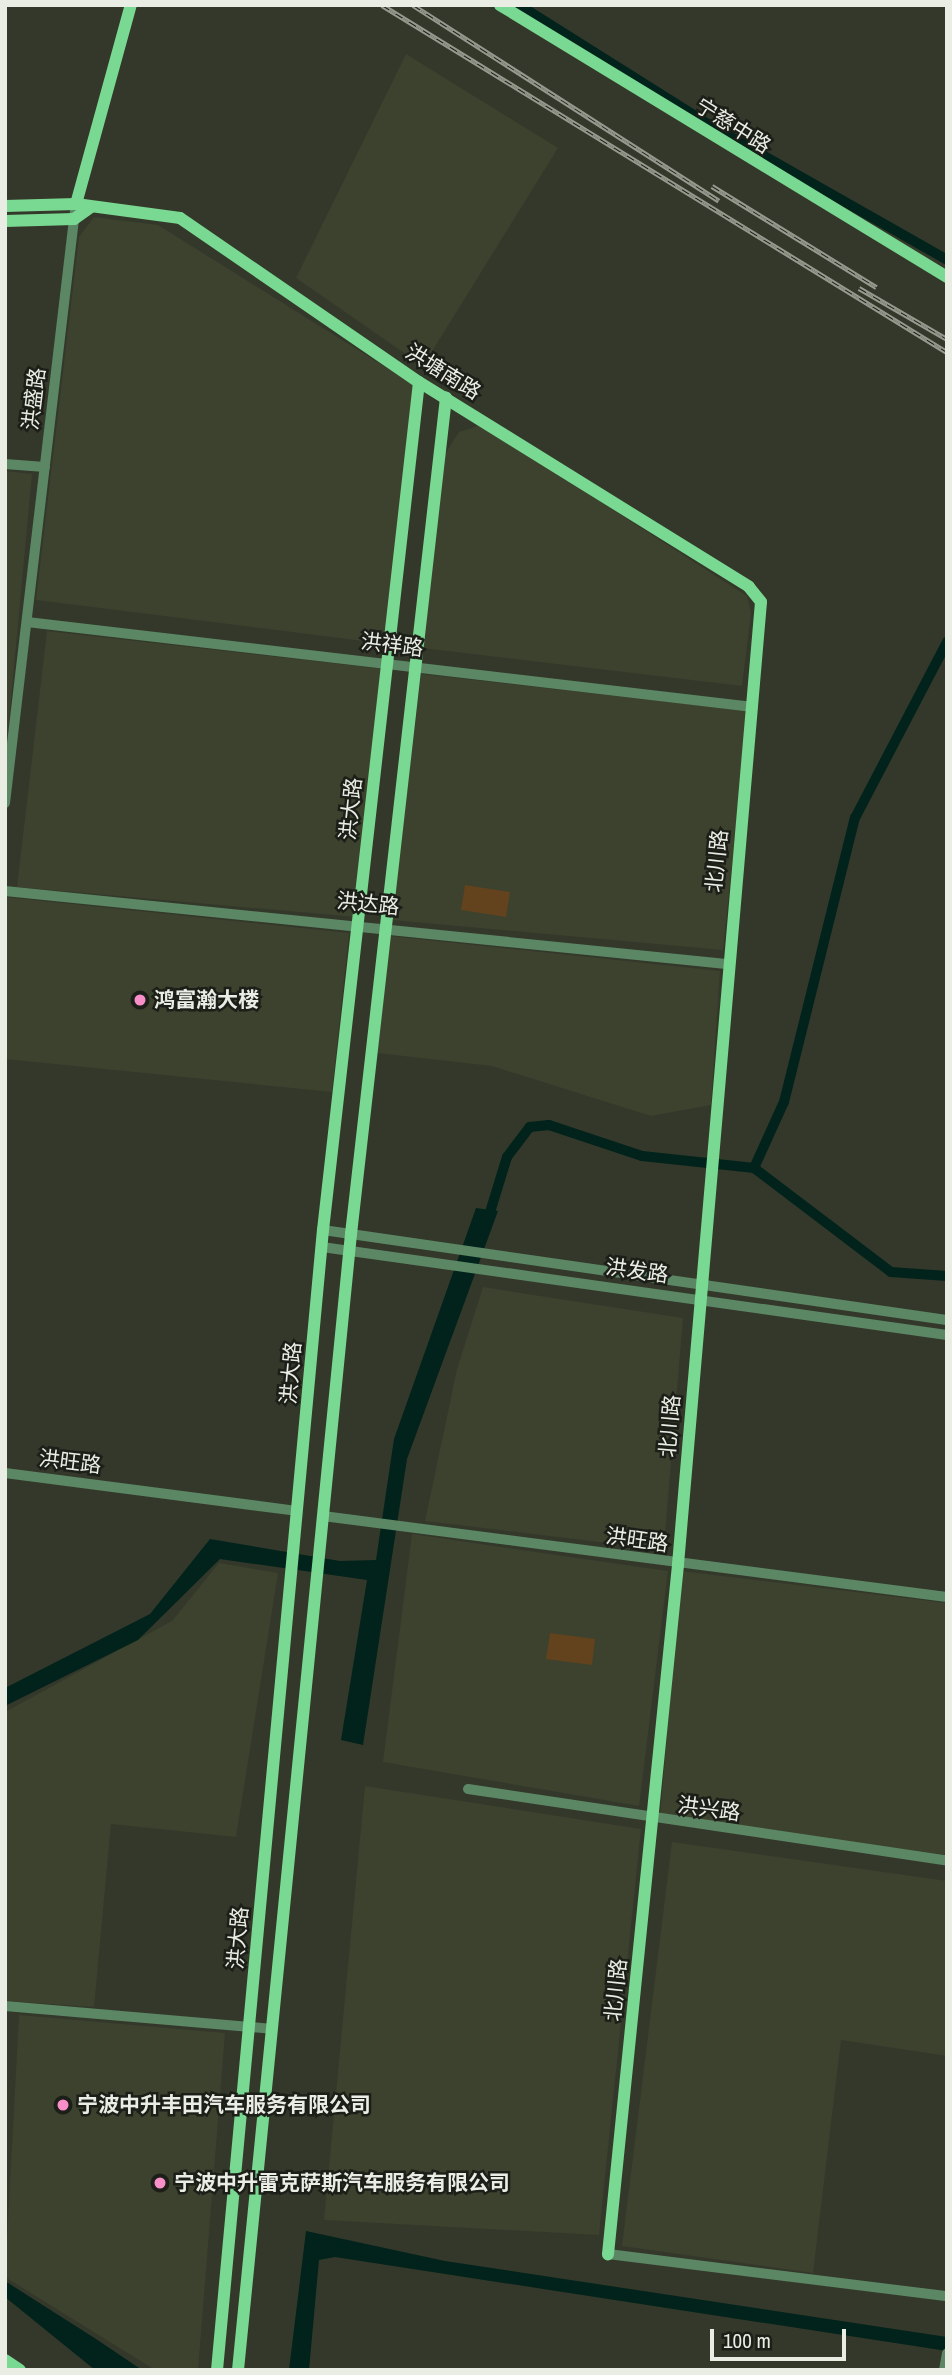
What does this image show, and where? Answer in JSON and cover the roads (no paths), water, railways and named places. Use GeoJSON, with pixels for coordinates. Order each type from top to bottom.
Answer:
{"type":"FeatureCollection","features":[{"type":"Feature","properties":{"kind":"main road","name":"洪盛路"},"geometry":{"type":"LineString","coordinates":[[76,204],[131,5]]}},
{"type":"Feature","properties":{"kind":"main road","name":"宁慈中路"},"geometry":{"type":"LineString","coordinates":[[500,5],[947,277]]}},
{"type":"Feature","properties":{"kind":"main road","name":"洪塘南路"},"geometry":{"type":"LineString","coordinates":[[5,206],[76,204],[180,218],[419,382],[749,587],[761,602]]}},
{"type":"Feature","properties":{"kind":"main road"},"geometry":{"type":"LineString","coordinates":[[5,220],[74,219],[91,207]]}},
{"type":"Feature","properties":{"kind":"main road","name":"洪大路"},"geometry":{"type":"LineString","coordinates":[[218,2370],[323,1230],[419,382]]}},
{"type":"Feature","properties":{"kind":"main road","name":"洪大路"},"geometry":{"type":"LineString","coordinates":[[238,2370],[349,1251],[446,397]]}},
{"type":"Feature","properties":{"kind":"main road","name":"北川路"},"geometry":{"type":"LineString","coordinates":[[608,2254],[678,1565],[726,964],[753,707],[761,602]]}},
{"type":"Feature","properties":{"kind":"main road"},"geometry":{"type":"LineString","coordinates":[[5,2360],[20,2370]]}},
{"type":"Feature","properties":{"kind":"street","name":"洪盛路"},"geometry":{"type":"LineString","coordinates":[[5,803],[76,204]]}},
{"type":"Feature","properties":{"kind":"street"},"geometry":{"type":"LineString","coordinates":[[5,464],[45,467]]}},
{"type":"Feature","properties":{"kind":"street","name":"洪祥路"},"geometry":{"type":"LineString","coordinates":[[27,622],[753,707]]}},
{"type":"Feature","properties":{"kind":"street","name":"洪达路"},"geometry":{"type":"LineString","coordinates":[[5,891],[358,922],[726,964]]}},
{"type":"Feature","properties":{"kind":"street","name":"洪发路"},"geometry":{"type":"LineString","coordinates":[[323,1230],[947,1320]]}},
{"type":"Feature","properties":{"kind":"street","name":"洪发路"},"geometry":{"type":"LineString","coordinates":[[322,1247],[947,1335]]}},
{"type":"Feature","properties":{"kind":"street","name":"洪旺路"},"geometry":{"type":"LineString","coordinates":[[5,1473],[297,1510]]}},
{"type":"Feature","properties":{"kind":"street","name":"洪旺路"},"geometry":{"type":"LineString","coordinates":[[323,1516],[678,1565],[947,1597]]}},
{"type":"Feature","properties":{"kind":"street","name":"洪兴路"},"geometry":{"type":"LineString","coordinates":[[468,1789],[652,1821],[947,1861]]}},
{"type":"Feature","properties":{"kind":"street"},"geometry":{"type":"LineString","coordinates":[[5,2006],[272,2029]]}},
{"type":"Feature","properties":{"kind":"street"},"geometry":{"type":"LineString","coordinates":[[608,2254],[947,2296]]}},
{"type":"Feature","properties":{"kind":"street"},"geometry":{"type":"LineString","coordinates":[[944,2370],[947,2353]]}},
{"type":"Feature","properties":{"kind":"water"},"geometry":{"type":"Polygon","coordinates":[[[476,1208],[498,1211],[407,1459],[363,1745],[341,1740],[367,1580],[220,1559],[138,1640],[5,1706],[5,1688],[150,1614],[210,1539],[340,1561],[376,1560],[394,1439],[476,1208]]]}},
{"type":"Feature","properties":{"kind":"water"},"geometry":{"type":"Polygon","coordinates":[[[306,2231],[445,2261],[947,2337],[947,2351],[335,2257],[319,2260],[309,2370],[289,2370],[306,2231]]]}},
{"type":"Feature","properties":{"kind":"water"},"geometry":{"type":"Polygon","coordinates":[[[5,2281],[142,2370],[95,2370],[5,2297],[5,2281]]]}},
{"type":"Feature","properties":{"kind":"waterway"},"geometry":{"type":"LineString","coordinates":[[519,5],[708,124],[947,260]]}},
{"type":"Feature","properties":{"kind":"waterway"},"geometry":{"type":"LineString","coordinates":[[754,1168],[784,1102],[855,818],[947,642]]}},
{"type":"Feature","properties":{"kind":"waterway"},"geometry":{"type":"LineString","coordinates":[[487,1222],[507,1157],[530,1127],[549,1125],[642,1156],[754,1168],[891,1272],[947,1276]]}},
{"type":"Feature","properties":{"kind":"railway"},"geometry":{"type":"LineString","coordinates":[[382,5],[947,352]]}},
{"type":"Feature","properties":{"kind":"railway"},"geometry":{"type":"LineString","coordinates":[[413,5],[719,201]]}},
{"type":"Feature","properties":{"kind":"railway"},"geometry":{"type":"LineString","coordinates":[[712,186],[876,287]]}},
{"type":"Feature","properties":{"kind":"railway"},"geometry":{"type":"LineString","coordinates":[[859,288],[947,339]]}},
{"type":"Feature","properties":{"kind":"place","name":"鸿富瀚大楼"},"geometry":{"type":"Point","coordinates":[140,1000]}},
{"type":"Feature","properties":{"kind":"place","name":"宁波中升丰田汽车服务有限公司"},"geometry":{"type":"Point","coordinates":[63,2105]}},
{"type":"Feature","properties":{"kind":"place","name":"宁波中升雷克萨斯汽车服务有限公司"},"geometry":{"type":"Point","coordinates":[160,2183]}}]}
